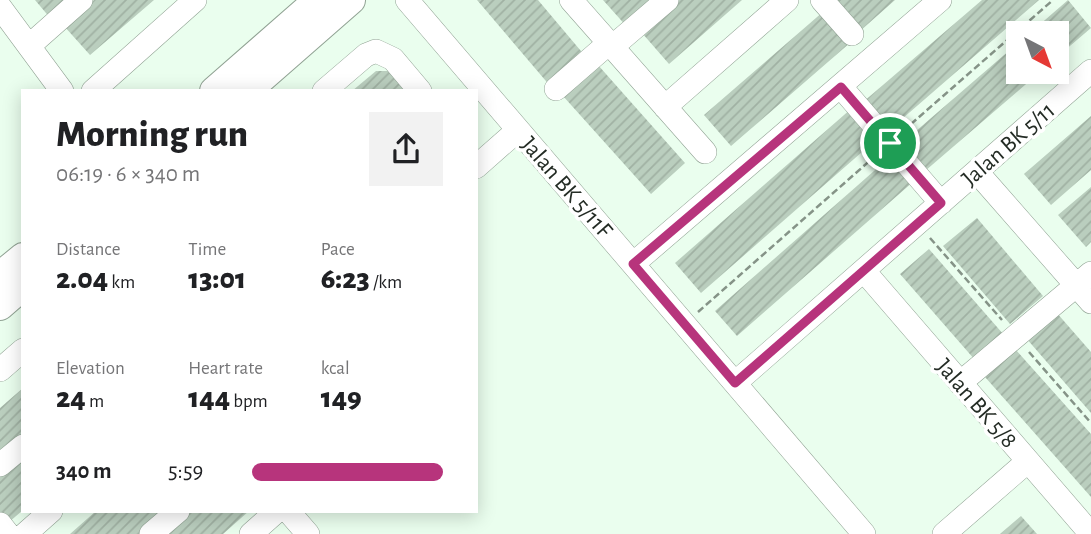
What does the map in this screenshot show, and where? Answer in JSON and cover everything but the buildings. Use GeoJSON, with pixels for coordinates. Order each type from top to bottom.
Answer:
{"type":"FeatureCollection","features":[{"type":"Feature","properties":{"kind":"main road"},"geometry":{"type":"LineString","coordinates":[[216,89],[318,0]]}},
{"type":"Feature","properties":{"kind":"main road"},"geometry":{"type":"LineString","coordinates":[[249,89],[351,0]]}},
{"type":"Feature","properties":{"kind":"main road"},"geometry":{"type":"LineString","coordinates":[[0,276],[21,259]]}},
{"type":"Feature","properties":{"kind":"main road"},"geometry":{"type":"LineString","coordinates":[[0,306],[21,288]]}},
{"type":"Feature","properties":{"kind":"street"},"geometry":{"type":"LineString","coordinates":[[29,46],[81,0]]}},
{"type":"Feature","properties":{"kind":"street"},"geometry":{"type":"LineString","coordinates":[[95,89],[195,0]]}},
{"type":"Feature","properties":{"kind":"street","name":"Jalan BK 5/11F"},"geometry":{"type":"LineString","coordinates":[[407,0],[864,534]]}},
{"type":"Feature","properties":{"kind":"street"},"geometry":{"type":"LineString","coordinates":[[571,0],[705,152]]}},
{"type":"Feature","properties":{"kind":"street"},"geometry":{"type":"LineString","coordinates":[[556,89],[667,0]]}},
{"type":"Feature","properties":{"kind":"street"},"geometry":{"type":"LineString","coordinates":[[665,107],[787,0]]}},
{"type":"Feature","properties":{"kind":"street"},"geometry":{"type":"LineString","coordinates":[[822,0],[852,34]]}},
{"type":"Feature","properties":{"kind":"street"},"geometry":{"type":"LineString","coordinates":[[633,264],[940,0]]}},
{"type":"Feature","properties":{"kind":"street"},"geometry":{"type":"LineString","coordinates":[[0,7],[61,89]]}},
{"type":"Feature","properties":{"kind":"street"},"geometry":{"type":"LineString","coordinates":[[326,89],[366,55],[376,51],[393,59],[418,89]]}},
{"type":"Feature","properties":{"kind":"street","name":"Jalan BK 5/11"},"geometry":{"type":"LineString","coordinates":[[735,383],[1091,71]]}},
{"type":"Feature","properties":{"kind":"street"},"geometry":{"type":"LineString","coordinates":[[841,87],[941,203]]}},
{"type":"Feature","properties":{"kind":"street"},"geometry":{"type":"LineString","coordinates":[[478,162],[519,130]]}},
{"type":"Feature","properties":{"kind":"street"},"geometry":{"type":"LineString","coordinates":[[960,383],[1086,287],[977,172]]}},
{"type":"Feature","properties":{"kind":"street","name":"Jalan BK 5/8"},"geometry":{"type":"LineString","coordinates":[[864,271],[1091,534]]}},
{"type":"Feature","properties":{"kind":"street"},"geometry":{"type":"LineString","coordinates":[[0,370],[21,352]]}},
{"type":"Feature","properties":{"kind":"street"},"geometry":{"type":"LineString","coordinates":[[0,465],[21,448]]}},
{"type":"Feature","properties":{"kind":"street"},"geometry":{"type":"LineString","coordinates":[[944,534],[1028,461]]}},
{"type":"Feature","properties":{"kind":"street"},"geometry":{"type":"LineString","coordinates":[[25,534],[49,513]]}},
{"type":"Feature","properties":{"kind":"street"},"geometry":{"type":"LineString","coordinates":[[151,534],[176,513]]}},
{"type":"Feature","properties":{"kind":"street"},"geometry":{"type":"LineString","coordinates":[[251,534],[275,513]]}},
{"type":"Feature","properties":{"kind":"street"},"geometry":{"type":"LineString","coordinates":[[290,513],[308,534]]}},
{"type":"Feature","properties":{"kind":"street"},"geometry":{"type":"LineString","coordinates":[[0,524],[8,534]]}},
{"type":"Feature","properties":{"kind":"path"},"geometry":{"type":"LineString","coordinates":[[684,324],[1053,0]]}},
{"type":"Feature","properties":{"kind":"route"},"geometry":{"type":"LineString","coordinates":[[841,87],[890,143],[941,203],[735,383],[633,264],[841,87]]}}]}
